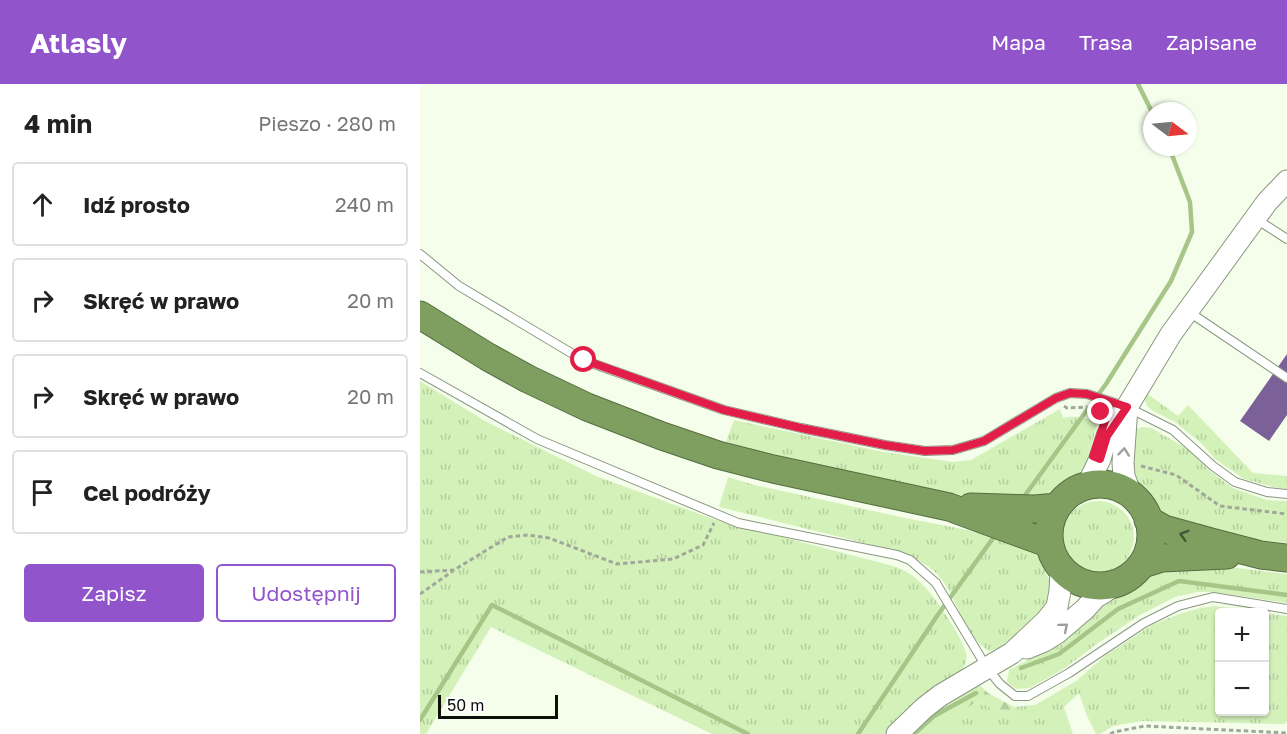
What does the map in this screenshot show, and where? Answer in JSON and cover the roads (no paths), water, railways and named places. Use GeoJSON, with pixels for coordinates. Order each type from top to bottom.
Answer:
{"type":"FeatureCollection","features":[{"type":"Feature","properties":{"kind":"highway"},"geometry":{"type":"LineString","coordinates":[[420,315],[528,379],[587,407],[662,436],[718,455],[773,469],[987,514],[1039,540],[1061,569],[1073,579],[1086,585],[1116,584],[1131,576],[1143,564],[1151,538],[1143,508],[1131,495],[1118,488],[1100,484],[1072,492],[1046,508],[987,514]]}},
{"type":"Feature","properties":{"kind":"highway"},"geometry":{"type":"LineString","coordinates":[[1039,540],[1050,526],[1046,508]]}},
{"type":"Feature","properties":{"kind":"highway"},"geometry":{"type":"LineString","coordinates":[[1148,520],[1164,529],[1274,556]]}},
{"type":"Feature","properties":{"kind":"highway"},"geometry":{"type":"LineString","coordinates":[[1143,564],[1162,558],[1274,556]]}},
{"type":"Feature","properties":{"kind":"street"},"geometry":{"type":"LineString","coordinates":[[1087,486],[1100,459],[1117,404],[1267,202],[1287,181]]}},
{"type":"Feature","properties":{"kind":"street"},"geometry":{"type":"LineString","coordinates":[[1117,404],[1124,476],[1131,495]]}},
{"type":"Feature","properties":{"kind":"street"},"geometry":{"type":"LineString","coordinates":[[1012,653],[1046,621],[1056,607],[1060,591],[1061,569]]}},
{"type":"Feature","properties":{"kind":"street"},"geometry":{"type":"LineString","coordinates":[[897,734],[941,694],[1012,653],[1044,641],[1057,633],[1096,597],[1116,584]]}},
{"type":"Feature","properties":{"kind":"lane"},"geometry":{"type":"LineString","coordinates":[[1255,218],[1287,239]]}},
{"type":"Feature","properties":{"kind":"lane"},"geometry":{"type":"LineString","coordinates":[[420,254],[459,286],[584,360],[724,410],[885,445],[925,451],[953,450],[984,441],[1056,398],[1070,393],[1087,394],[1117,404],[1173,430],[1213,466],[1236,482],[1267,492],[1287,494]]}},
{"type":"Feature","properties":{"kind":"lane"},"geometry":{"type":"LineString","coordinates":[[1188,311],[1287,378]]}},
{"type":"Feature","properties":{"kind":"lane"},"geometry":{"type":"LineString","coordinates":[[420,373],[537,439],[738,523],[897,555],[909,560],[936,583],[987,668],[1000,684],[1015,696],[1028,696],[1069,673],[1144,623],[1178,606],[1214,597],[1287,609]]}},
{"type":"Feature","properties":{"kind":"waterway"},"geometry":{"type":"LineString","coordinates":[[1138,84],[1147,102]]}},
{"type":"Feature","properties":{"kind":"waterway"},"geometry":{"type":"LineString","coordinates":[[1023,498],[1106,384],[1171,281],[1192,232],[1190,202],[1172,156]]}},
{"type":"Feature","properties":{"kind":"waterway"},"geometry":{"type":"LineString","coordinates":[[858,734],[937,616],[996,534]]}},
{"type":"Feature","properties":{"kind":"waterway"},"geometry":{"type":"LineString","coordinates":[[1021,668],[1059,654],[1118,609],[1179,581],[1287,595]]}},
{"type":"Feature","properties":{"kind":"waterway"},"geometry":{"type":"LineString","coordinates":[[420,720],[492,605],[748,734]]}},
{"type":"Feature","properties":{"kind":"waterway"},"geometry":{"type":"LineString","coordinates":[[914,734],[934,716],[976,693]]}}]}
